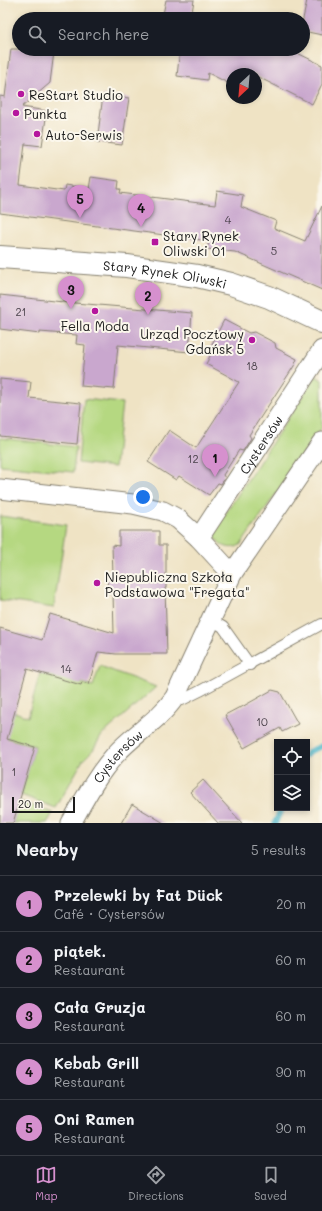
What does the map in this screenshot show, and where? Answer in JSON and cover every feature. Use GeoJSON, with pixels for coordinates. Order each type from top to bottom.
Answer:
{"type":"FeatureCollection","features":[{"type":"Feature","properties":{"kind":"main road","name":"Stary Rynek Oliwski"},"geometry":{"type":"LineString","coordinates":[[0,257],[127,266],[197,276],[231,284],[269,297],[322,322]]}},
{"type":"Feature","properties":{"kind":"street","name":"Cystersów"},"geometry":{"type":"LineString","coordinates":[[199,538],[322,350]]}},
{"type":"Feature","properties":{"kind":"street","name":"Cystersów"},"geometry":{"type":"LineString","coordinates":[[71,823],[98,777],[115,755],[168,708],[175,698],[232,574],[322,442]]}},
{"type":"Feature","properties":{"kind":"street"},"geometry":{"type":"LineString","coordinates":[[0,489],[133,504],[164,511],[178,519],[199,538],[232,574]]}},
{"type":"Feature","properties":{"kind":"lane"},"geometry":{"type":"LineString","coordinates":[[210,620],[223,627],[250,665]]}},
{"type":"Feature","properties":{"kind":"lane"},"geometry":{"type":"LineString","coordinates":[[175,698],[182,700],[250,665],[322,624]]}},
{"type":"Feature","properties":{"kind":"green space"},"geometry":{"type":"Polygon","coordinates":[[[316,376],[322,380],[322,427],[242,543],[239,546],[230,548],[222,545],[216,538],[216,528],[316,376]]]}},
{"type":"Feature","properties":{"kind":"green space"},"geometry":{"type":"Polygon","coordinates":[[[84,399],[122,403],[115,467],[78,463],[84,399]]]}},
{"type":"Feature","properties":{"kind":"green space"},"geometry":{"type":"Polygon","coordinates":[[[0,438],[76,447],[73,472],[0,465],[0,438]]]}},
{"type":"Feature","properties":{"kind":"green space"},"geometry":{"type":"Polygon","coordinates":[[[0,516],[66,525],[54,608],[0,600],[0,516]]]}},
{"type":"Feature","properties":{"kind":"green space"},"geometry":{"type":"Polygon","coordinates":[[[100,666],[156,687],[102,735],[93,750],[83,760],[56,808],[21,795],[35,746],[0,736],[0,731],[12,711],[28,717],[40,673],[93,686],[100,666]]]}},
{"type":"Feature","properties":{"kind":"green space"},"geometry":{"type":"Polygon","coordinates":[[[19,801],[53,813],[47,823],[13,823],[19,801]]]}},
{"type":"Feature","properties":{"kind":"building"},"geometry":{"type":"Polygon","coordinates":[[[166,0],[194,0],[192,12],[163,12],[166,0]]]}},
{"type":"Feature","properties":{"kind":"building"},"geometry":{"type":"Polygon","coordinates":[[[307,0],[322,0],[322,35],[310,32],[310,12],[304,12],[307,0]]]}},
{"type":"Feature","properties":{"kind":"building"},"geometry":{"type":"Polygon","coordinates":[[[11,49],[12,56],[53,56],[50,83],[22,107],[47,111],[42,146],[25,144],[20,185],[64,191],[65,185],[89,189],[91,177],[119,181],[118,189],[121,189],[120,193],[215,205],[217,191],[243,195],[241,207],[276,221],[274,228],[305,241],[322,206],[322,290],[235,252],[207,249],[209,241],[0,213],[0,96],[5,97],[11,49]]]}},
{"type":"Feature","properties":{"kind":"building"},"geometry":{"type":"Polygon","coordinates":[[[179,56],[303,56],[322,65],[322,84],[312,104],[262,79],[262,68],[226,68],[226,82],[208,73],[207,80],[177,76],[179,56]]]}},
{"type":"Feature","properties":{"kind":"building"},"geometry":{"type":"Polygon","coordinates":[[[103,95],[129,98],[122,145],[97,142],[103,95]]]}},
{"type":"Feature","properties":{"kind":"building"},"geometry":{"type":"Polygon","coordinates":[[[0,295],[192,313],[189,352],[118,345],[114,389],[81,386],[85,345],[76,344],[77,335],[40,332],[40,334],[0,329],[0,295]]]}},
{"type":"Feature","properties":{"kind":"building"},"geometry":{"type":"Polygon","coordinates":[[[224,320],[249,333],[254,332],[275,343],[276,348],[297,359],[294,366],[249,435],[251,438],[243,451],[239,450],[223,475],[225,478],[221,484],[218,483],[209,495],[179,476],[176,480],[148,462],[169,430],[196,448],[239,382],[206,364],[211,354],[207,354],[224,320]]]}},
{"type":"Feature","properties":{"kind":"building"},"geometry":{"type":"Polygon","coordinates":[[[0,379],[31,382],[29,398],[81,403],[77,444],[0,436],[0,379]]]}},
{"type":"Feature","properties":{"kind":"building"},"geometry":{"type":"Polygon","coordinates":[[[119,531],[159,531],[159,545],[166,545],[165,588],[167,654],[116,654],[98,652],[89,684],[82,682],[81,685],[27,669],[7,739],[35,747],[13,823],[0,823],[0,628],[42,640],[50,614],[114,633],[113,593],[108,593],[107,576],[113,576],[112,545],[119,546],[119,531]]]}},
{"type":"Feature","properties":{"kind":"building"},"geometry":{"type":"Polygon","coordinates":[[[272,690],[280,692],[298,724],[282,732],[280,728],[244,748],[225,715],[272,690]]]}},
{"type":"Feature","properties":{"kind":"building"},"geometry":{"type":"Polygon","coordinates":[[[203,780],[242,823],[218,823],[190,792],[203,780]]]}},
{"type":"Feature","properties":{"kind":"building"},"geometry":{"type":"Polygon","coordinates":[[[132,804],[164,823],[121,823],[132,804]]]}},
{"type":"Feature","properties":{"kind":"waterway"},"geometry":{"type":"LineString","coordinates":[[310,751],[322,746]]}},
{"type":"Feature","properties":{"kind":"waterway"},"geometry":{"type":"LineString","coordinates":[[275,823],[281,811]]}},
{"type":"Feature","properties":{"kind":"place","name":"ReStart Studio"},"geometry":{"type":"Point","coordinates":[21,94]}},
{"type":"Feature","properties":{"kind":"place","name":"Punkta"},"geometry":{"type":"Point","coordinates":[16,113]}},
{"type":"Feature","properties":{"kind":"place","name":"Auto-Serwis"},"geometry":{"type":"Point","coordinates":[37,134]}},
{"type":"Feature","properties":{"kind":"place","name":"Oni Ramen"},"geometry":{"type":"Point","coordinates":[80,218]}},
{"type":"Feature","properties":{"kind":"place","name":"Kebab Grill"},"geometry":{"type":"Point","coordinates":[141,227]}},
{"type":"Feature","properties":{"kind":"place","name":"Stary Rynek Oliwski 01"},"geometry":{"type":"Point","coordinates":[155,242]}},
{"type":"Feature","properties":{"kind":"place","name":"Cała Gruzja"},"geometry":{"type":"Point","coordinates":[71,309]}},
{"type":"Feature","properties":{"kind":"place","name":"Fella Moda"},"geometry":{"type":"Point","coordinates":[95,311]}},
{"type":"Feature","properties":{"kind":"place","name":"piątek."},"geometry":{"type":"Point","coordinates":[148,315]}},
{"type":"Feature","properties":{"kind":"place","name":"Urząd Pocztowy Gdańsk 5"},"geometry":{"type":"Point","coordinates":[252,340]}},
{"type":"Feature","properties":{"kind":"place","name":"Przelewki by Fat Dück"},"geometry":{"type":"Point","coordinates":[215,477]}},
{"type":"Feature","properties":{"kind":"place","name":"Niepubliczna Szkoła Podstawowa \"Fregata\""},"geometry":{"type":"Point","coordinates":[97,583]}}]}
